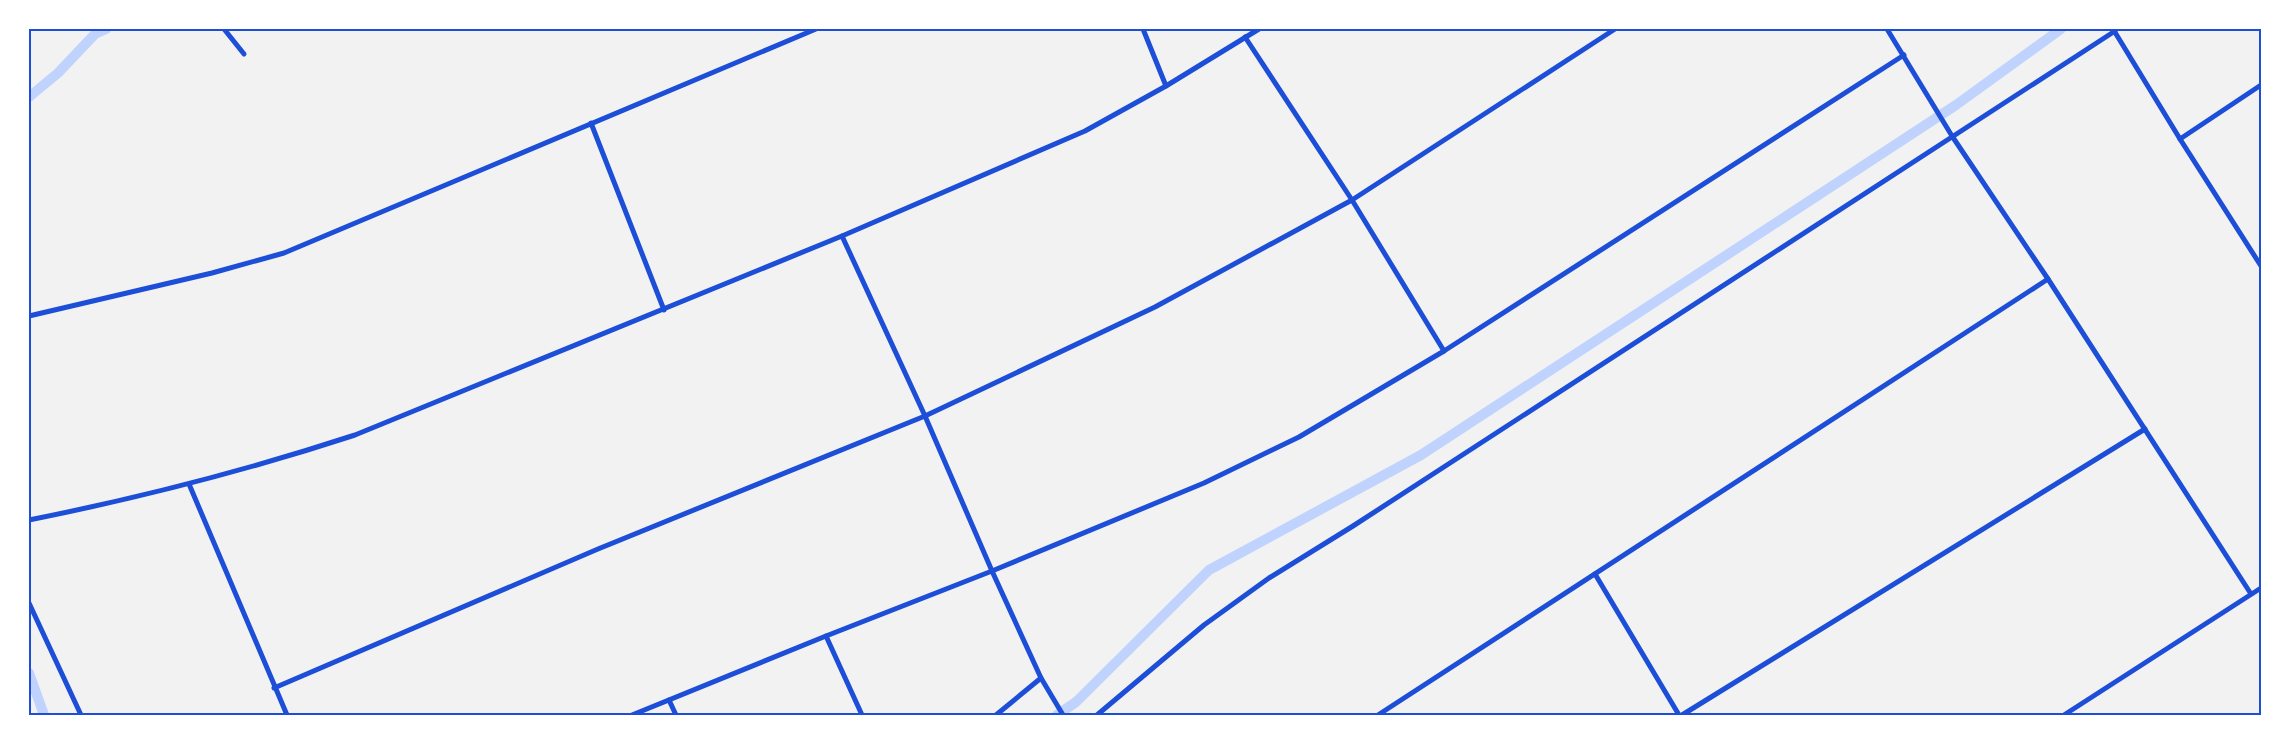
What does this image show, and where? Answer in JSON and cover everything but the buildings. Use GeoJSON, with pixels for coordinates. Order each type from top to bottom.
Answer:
{"type":"FeatureCollection","features":[{"type":"Feature","properties":{"kind":"street"},"geometry":{"type":"LineString","coordinates":[[224,29],[244,54]]}},
{"type":"Feature","properties":{"kind":"street"},"geometry":{"type":"LineString","coordinates":[[29,316],[212,273],[284,252],[816,29]]}},
{"type":"Feature","properties":{"kind":"street"},"geometry":{"type":"LineString","coordinates":[[1143,29],[1166,86]]}},
{"type":"Feature","properties":{"kind":"street"},"geometry":{"type":"LineString","coordinates":[[29,520],[190,484],[291,456],[355,435],[842,236],[1085,130],[1166,86],[1259,29]]}},
{"type":"Feature","properties":{"kind":"street"},"geometry":{"type":"LineString","coordinates":[[274,688],[598,549],[925,416],[1155,307],[1352,200],[1615,29]]}},
{"type":"Feature","properties":{"kind":"street"},"geometry":{"type":"LineString","coordinates":[[1887,29],[1952,136],[2048,279],[2251,594]]}},
{"type":"Feature","properties":{"kind":"street"},"geometry":{"type":"LineString","coordinates":[[1097,715],[1204,625],[1269,578],[1362,521],[2114,30],[2180,139],[2261,266]]}},
{"type":"Feature","properties":{"kind":"street"},"geometry":{"type":"LineString","coordinates":[[1245,37],[1352,200],[1444,351]]}},
{"type":"Feature","properties":{"kind":"street"},"geometry":{"type":"LineString","coordinates":[[632,715],[992,571],[1244,465],[1299,437],[1444,351],[1904,56]]}},
{"type":"Feature","properties":{"kind":"street"},"geometry":{"type":"LineString","coordinates":[[2180,139],[2261,85]]}},
{"type":"Feature","properties":{"kind":"street"},"geometry":{"type":"LineString","coordinates":[[591,123],[664,310]]}},
{"type":"Feature","properties":{"kind":"street"},"geometry":{"type":"LineString","coordinates":[[842,236],[925,416],[1041,678],[1063,715]]}},
{"type":"Feature","properties":{"kind":"street"},"geometry":{"type":"LineString","coordinates":[[1378,715],[2048,279]]}},
{"type":"Feature","properties":{"kind":"street"},"geometry":{"type":"LineString","coordinates":[[1595,574],[1680,715],[2145,429]]}},
{"type":"Feature","properties":{"kind":"street"},"geometry":{"type":"LineString","coordinates":[[190,484],[274,688],[287,715]]}},
{"type":"Feature","properties":{"kind":"street"},"geometry":{"type":"LineString","coordinates":[[2064,715],[2261,588]]}},
{"type":"Feature","properties":{"kind":"street"},"geometry":{"type":"LineString","coordinates":[[29,603],[81,715]]}},
{"type":"Feature","properties":{"kind":"street"},"geometry":{"type":"LineString","coordinates":[[826,636],[862,715]]}},
{"type":"Feature","properties":{"kind":"street"},"geometry":{"type":"LineString","coordinates":[[996,715],[1041,678]]}},
{"type":"Feature","properties":{"kind":"street"},"geometry":{"type":"LineString","coordinates":[[670,700],[676,715]]}},
{"type":"Feature","properties":{"kind":"waterway"},"geometry":{"type":"LineString","coordinates":[[29,97],[58,73],[95,34],[106,29]]}},
{"type":"Feature","properties":{"kind":"waterway"},"geometry":{"type":"LineString","coordinates":[[1057,715],[1076,702],[1209,570],[1421,455],[1956,105],[2061,29]]}},
{"type":"Feature","properties":{"kind":"waterway"},"geometry":{"type":"LineString","coordinates":[[29,673],[44,715]]}}]}
